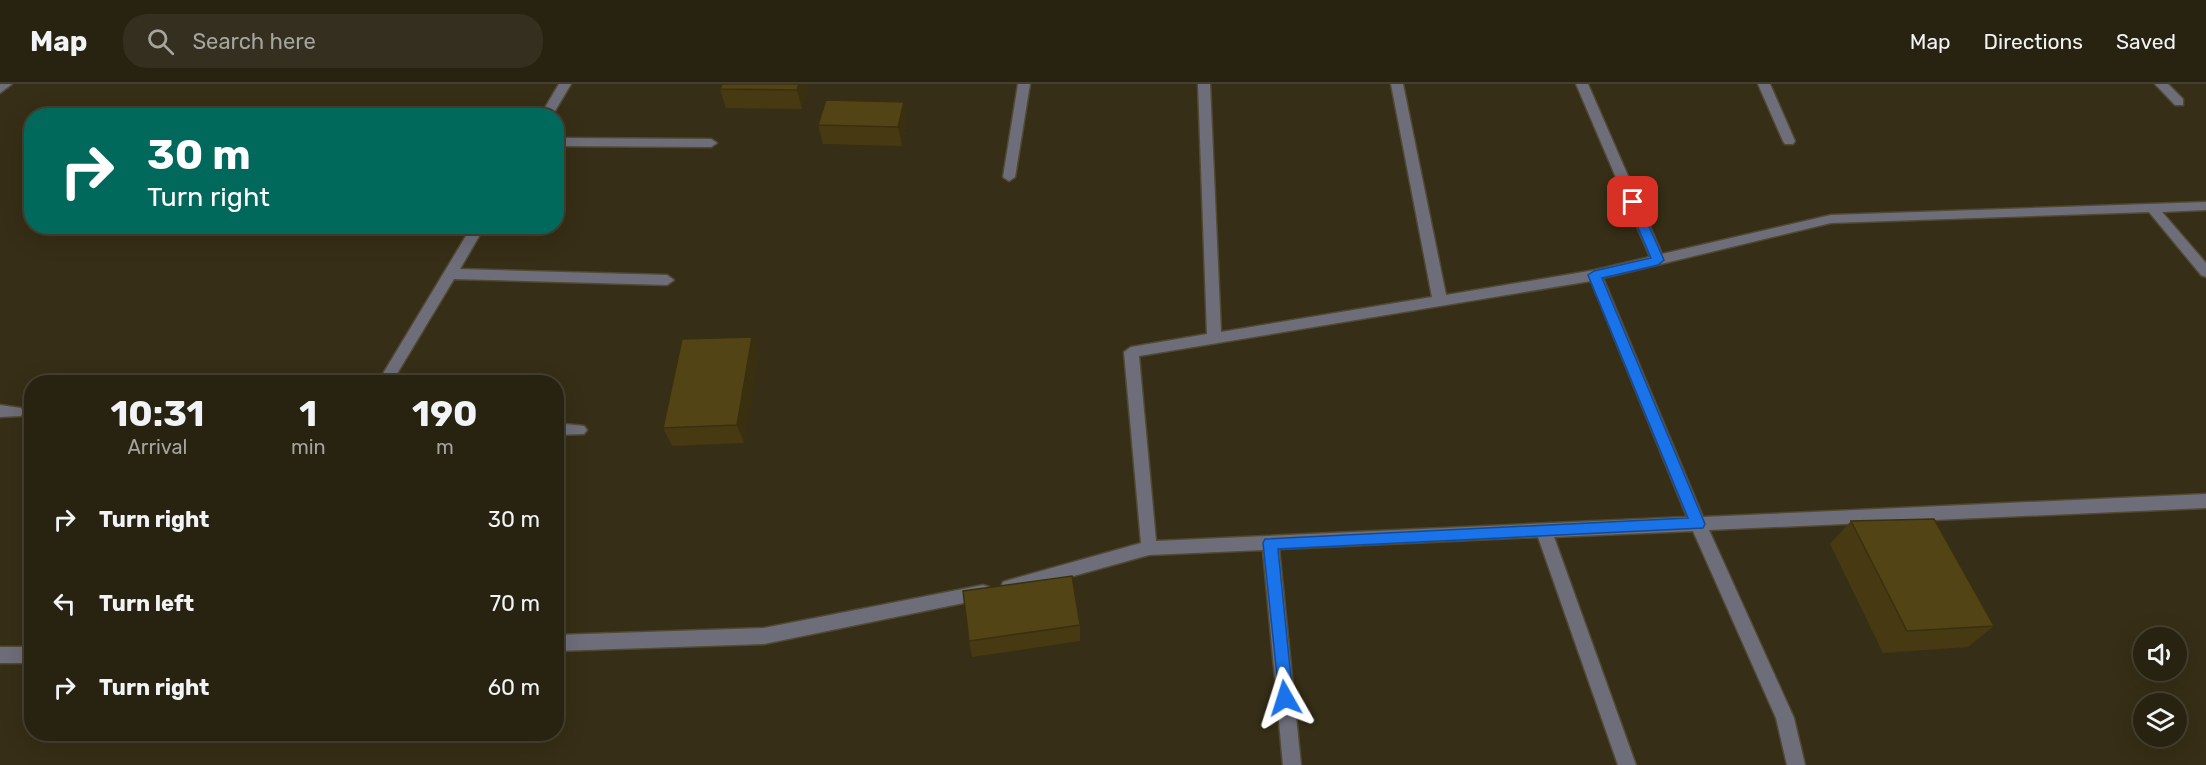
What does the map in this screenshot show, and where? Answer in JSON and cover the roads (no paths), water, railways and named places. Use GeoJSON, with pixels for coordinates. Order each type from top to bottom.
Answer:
{"type":"FeatureCollection","features":[{"type":"Feature","properties":{"kind":"street"},"geometry":{"type":"LineString","coordinates":[[0,89],[6,84]]}},
{"type":"Feature","properties":{"kind":"street"},"geometry":{"type":"LineString","coordinates":[[551,108],[565,84]]}},
{"type":"Feature","properties":{"kind":"street"},"geometry":{"type":"LineString","coordinates":[[1009,177],[1024,84]]}},
{"type":"Feature","properties":{"kind":"street"},"geometry":{"type":"LineString","coordinates":[[1204,84],[1214,338]]}},
{"type":"Feature","properties":{"kind":"street"},"geometry":{"type":"LineString","coordinates":[[1397,84],[1440,301]]}},
{"type":"Feature","properties":{"kind":"street"},"geometry":{"type":"LineString","coordinates":[[1582,84],[1658,260]]}},
{"type":"Feature","properties":{"kind":"street"},"geometry":{"type":"LineString","coordinates":[[1764,84],[1789,141]]}},
{"type":"Feature","properties":{"kind":"street"},"geometry":{"type":"LineString","coordinates":[[2162,84],[2179,102]]}},
{"type":"Feature","properties":{"kind":"street"},"geometry":{"type":"LineString","coordinates":[[564,142],[711,143]]}},
{"type":"Feature","properties":{"kind":"street"},"geometry":{"type":"LineString","coordinates":[[1149,548],[1131,352],[1594,275],[1831,219],[2206,206]]}},
{"type":"Feature","properties":{"kind":"street"},"geometry":{"type":"LineString","coordinates":[[2152,208],[2206,272]]}},
{"type":"Feature","properties":{"kind":"street"},"geometry":{"type":"LineString","coordinates":[[389,375],[474,234]]}},
{"type":"Feature","properties":{"kind":"street"},"geometry":{"type":"LineString","coordinates":[[450,274],[667,280]]}},
{"type":"Feature","properties":{"kind":"street"},"geometry":{"type":"LineString","coordinates":[[1594,275],[1698,524],[1785,718],[1796,765]]}},
{"type":"Feature","properties":{"kind":"street"},"geometry":{"type":"LineString","coordinates":[[564,429],[579,430]]}},
{"type":"Feature","properties":{"kind":"street"},"geometry":{"type":"LineString","coordinates":[[564,643],[764,636],[1012,587],[1149,548],[2206,501]]}},
{"type":"Feature","properties":{"kind":"street"},"geometry":{"type":"LineString","coordinates":[[1544,531],[1627,765]]}},
{"type":"Feature","properties":{"kind":"street"},"geometry":{"type":"LineString","coordinates":[[1270,543],[1292,765]]}},
{"type":"Feature","properties":{"kind":"street"},"geometry":{"type":"LineString","coordinates":[[0,655],[24,655]]}}]}
